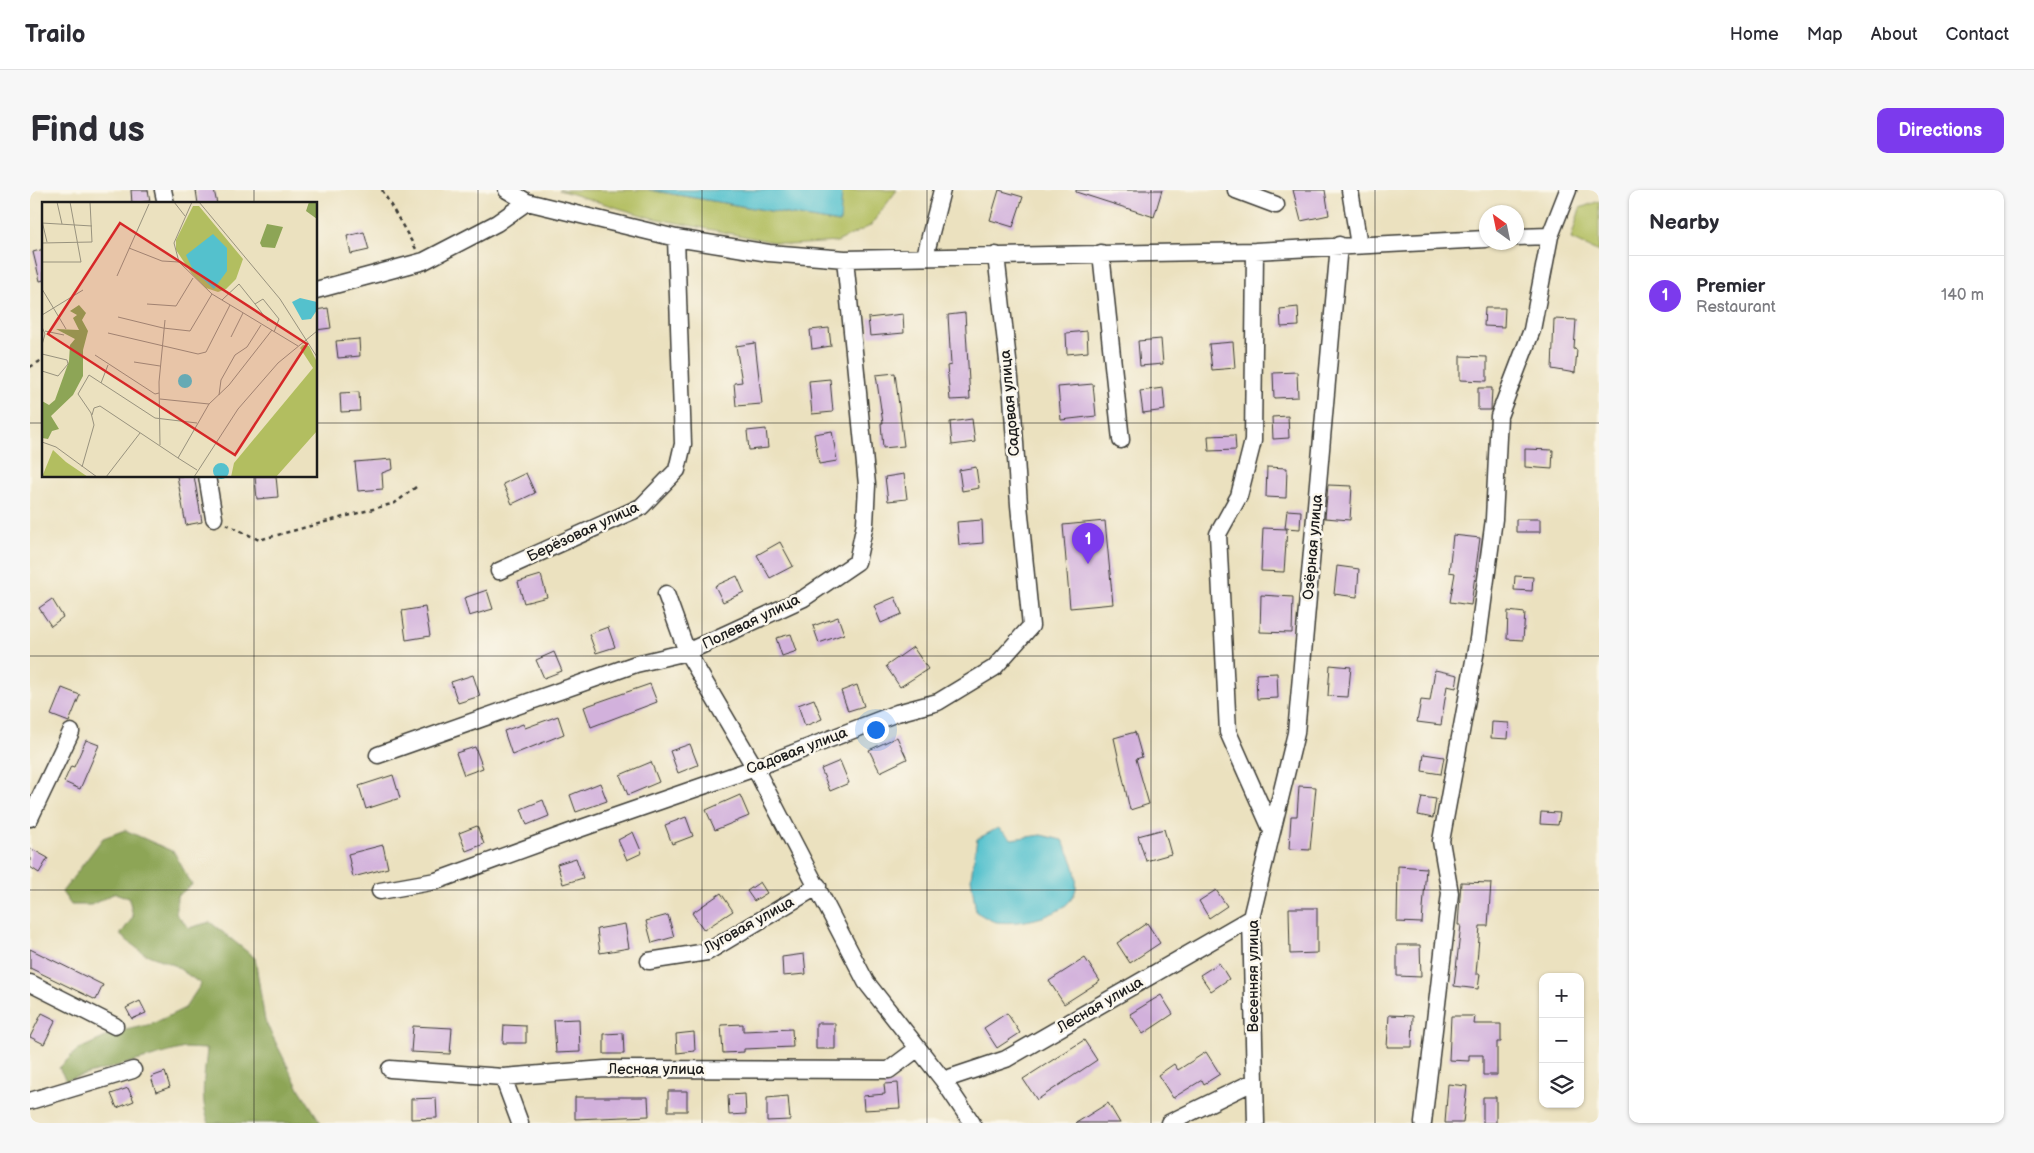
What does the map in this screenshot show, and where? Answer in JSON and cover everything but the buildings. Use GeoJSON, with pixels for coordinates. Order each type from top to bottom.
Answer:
{"type":"FeatureCollection","features":[{"type":"Feature","properties":{"kind":"street"},"geometry":{"type":"LineString","coordinates":[[507,190],[528,202],[676,238],[769,253],[845,259],[1255,251],[1339,253],[1359,245],[1479,239]]}},
{"type":"Feature","properties":{"kind":"street"},"geometry":{"type":"LineString","coordinates":[[925,256],[942,190]]}},
{"type":"Feature","properties":{"kind":"street"},"geometry":{"type":"LineString","coordinates":[[1236,190],[1276,204]]}},
{"type":"Feature","properties":{"kind":"street"},"geometry":{"type":"LineString","coordinates":[[1350,190],[1359,245]]}},
{"type":"Feature","properties":{"kind":"street"},"geometry":{"type":"LineString","coordinates":[[1423,1123],[1450,893],[1441,841],[1478,639],[1494,519],[1499,416],[1532,330],[1550,236],[1568,190]]}},
{"type":"Feature","properties":{"kind":"street"},"geometry":{"type":"LineString","coordinates":[[318,289],[424,261],[497,223],[528,202]]}},
{"type":"Feature","properties":{"kind":"street"},"geometry":{"type":"LineString","coordinates":[[1524,238],[1550,236]]}},
{"type":"Feature","properties":{"kind":"street","name":"Берёзовая улица"},"geometry":{"type":"LineString","coordinates":[[498,571],[641,506],[677,470],[683,444],[678,343],[676,238]]}},
{"type":"Feature","properties":{"kind":"street"},"geometry":{"type":"LineString","coordinates":[[1255,251],[1253,441],[1239,496],[1218,534],[1228,732],[1272,831]]}},
{"type":"Feature","properties":{"kind":"street"},"geometry":{"type":"LineString","coordinates":[[1101,253],[1121,440]]}},
{"type":"Feature","properties":{"kind":"street","name":"Озёрная улица"},"geometry":{"type":"LineString","coordinates":[[1272,831],[1296,733],[1339,253]]}},
{"type":"Feature","properties":{"kind":"street","name":"Садовая улица"},"geometry":{"type":"LineString","coordinates":[[380,891],[436,881],[755,768],[897,713],[938,702],[994,668],[1031,626],[1019,505],[1012,396],[996,255]]}},
{"type":"Feature","properties":{"kind":"street","name":"Полевая улица"},"geometry":{"type":"LineString","coordinates":[[378,755],[636,664],[687,652],[804,598],[856,562],[865,524],[866,485],[845,259]]}},
{"type":"Feature","properties":{"kind":"street"},"geometry":{"type":"LineString","coordinates":[[207,478],[214,518]]}},
{"type":"Feature","properties":{"kind":"street"},"geometry":{"type":"LineString","coordinates":[[666,594],[687,652],[755,768],[818,886],[866,982],[943,1080],[972,1123]]}},
{"type":"Feature","properties":{"kind":"street"},"geometry":{"type":"LineString","coordinates":[[30,818],[71,732]]}},
{"type":"Feature","properties":{"kind":"street","name":"Весенняя улица"},"geometry":{"type":"LineString","coordinates":[[1256,1123],[1253,1082],[1251,918],[1272,831]]}},
{"type":"Feature","properties":{"kind":"street","name":"Луговая улица"},"geometry":{"type":"LineString","coordinates":[[649,961],[707,952],[818,886]]}},
{"type":"Feature","properties":{"kind":"street","name":"Лесная улица"},"geometry":{"type":"LineString","coordinates":[[943,1080],[1006,1059],[1251,918]]}},
{"type":"Feature","properties":{"kind":"street"},"geometry":{"type":"LineString","coordinates":[[30,983],[116,1026]]}},
{"type":"Feature","properties":{"kind":"street","name":"Лесная улица"},"geometry":{"type":"LineString","coordinates":[[390,1069],[503,1078],[605,1069],[889,1070],[917,1048]]}},
{"type":"Feature","properties":{"kind":"street"},"geometry":{"type":"LineString","coordinates":[[30,1102],[133,1070]]}},
{"type":"Feature","properties":{"kind":"street"},"geometry":{"type":"LineString","coordinates":[[503,1078],[520,1123]]}},
{"type":"Feature","properties":{"kind":"street"},"geometry":{"type":"LineString","coordinates":[[1169,1123],[1253,1082]]}},
{"type":"Feature","properties":{"kind":"path"},"geometry":{"type":"LineString","coordinates":[[382,190],[424,261]]}},
{"type":"Feature","properties":{"kind":"path"},"geometry":{"type":"LineString","coordinates":[[30,367],[42,360]]}},
{"type":"Feature","properties":{"kind":"path"},"geometry":{"type":"LineString","coordinates":[[214,518],[260,540],[395,503],[416,487]]}},
{"type":"Feature","properties":{"kind":"green space"},"geometry":{"type":"Polygon","coordinates":[[[559,190],[649,190],[839,223],[842,190],[897,190],[870,226],[837,242],[788,245],[648,217],[559,190]]]}},
{"type":"Feature","properties":{"kind":"green space"},"geometry":{"type":"Polygon","coordinates":[[[1599,201],[1599,252],[1571,239],[1580,208],[1599,201]]]}},
{"type":"Feature","properties":{"kind":"green space"},"geometry":{"type":"Polygon","coordinates":[[[125,830],[174,852],[192,885],[177,896],[176,914],[189,928],[210,922],[255,958],[265,1021],[297,1085],[321,1123],[209,1123],[203,1096],[207,1049],[184,1048],[66,1080],[59,1068],[77,1050],[117,1032],[152,1024],[185,1008],[201,984],[174,965],[143,953],[120,935],[133,917],[129,898],[115,893],[91,905],[71,905],[62,892],[103,838],[125,830]]]}},
{"type":"Feature","properties":{"kind":"water"},"geometry":{"type":"Polygon","coordinates":[[[649,190],[842,190],[840,223],[649,190]]]}},
{"type":"Feature","properties":{"kind":"water"},"geometry":{"type":"Polygon","coordinates":[[[998,828],[1012,839],[1041,835],[1062,840],[1073,863],[1076,875],[1076,888],[1072,898],[1065,906],[1044,917],[1007,923],[994,921],[976,912],[971,878],[977,839],[998,828]]]}},
{"type":"Feature","properties":{"kind":"place","name":"Premier"},"geometry":{"type":"Point","coordinates":[1088,564]}}]}
